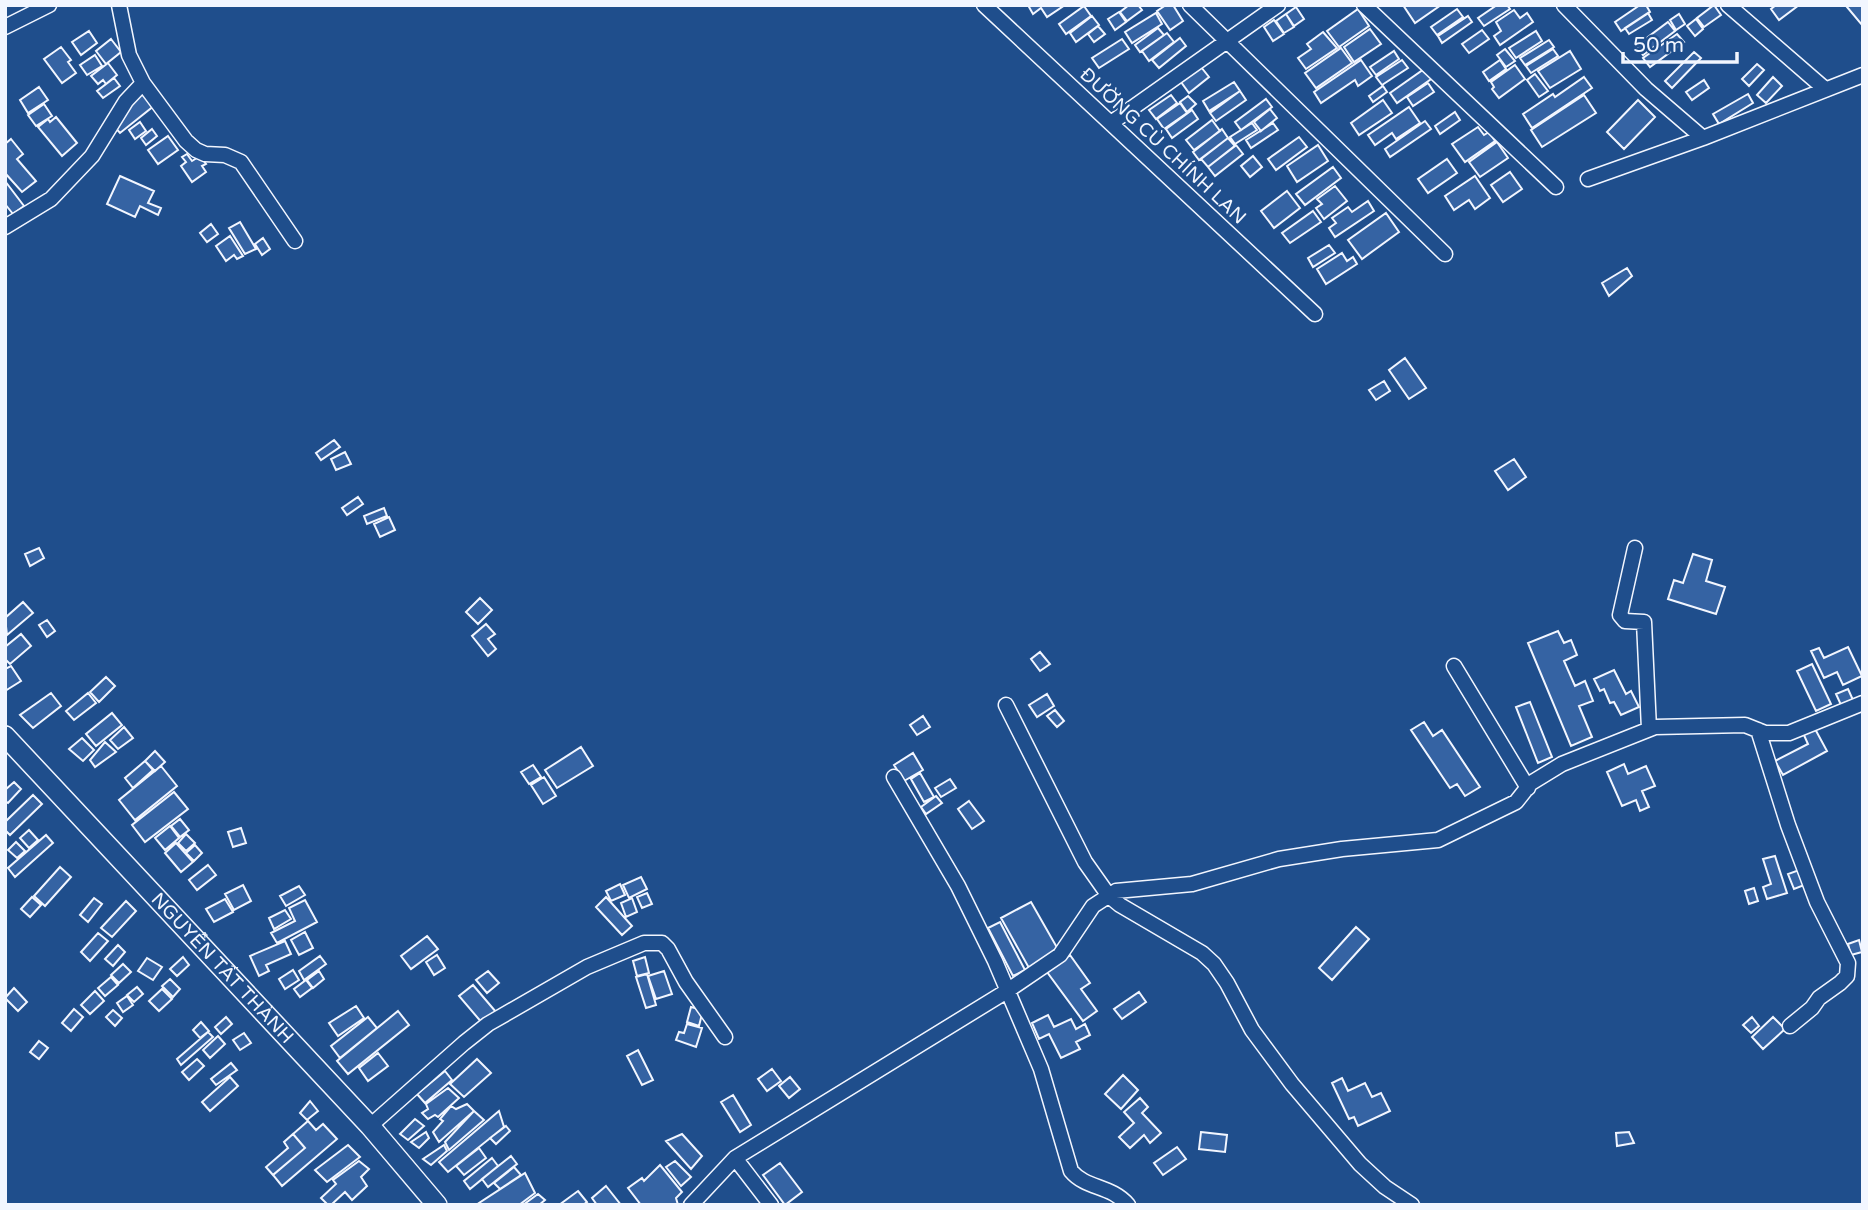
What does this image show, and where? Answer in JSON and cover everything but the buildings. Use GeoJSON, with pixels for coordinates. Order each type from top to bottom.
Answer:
{"type":"FeatureCollection","features":[{"type":"Feature","properties":{"kind":"main road","name":"NGUYỄN TẤT THÀNH"},"geometry":{"type":"LineString","coordinates":[[5,736],[370,1126],[437,1205]]}},
{"type":"Feature","properties":{"kind":"street"},"geometry":{"type":"LineString","coordinates":[[5,27],[49,5]]}},
{"type":"Feature","properties":{"kind":"street"},"geometry":{"type":"LineString","coordinates":[[119,5],[129,55],[143,83],[186,141],[205,154],[225,155],[241,162],[295,241]]}},
{"type":"Feature","properties":{"kind":"street","name":"ĐƯỜNG CÙ CHÍNH LAN"},"geometry":{"type":"LineString","coordinates":[[984,5],[1315,314]]}},
{"type":"Feature","properties":{"kind":"street"},"geometry":{"type":"LineString","coordinates":[[1190,5],[1445,254]]}},
{"type":"Feature","properties":{"kind":"street"},"geometry":{"type":"LineString","coordinates":[[1111,124],[1278,5]]}},
{"type":"Feature","properties":{"kind":"street"},"geometry":{"type":"LineString","coordinates":[[1364,5],[1556,187]]}},
{"type":"Feature","properties":{"kind":"street"},"geometry":{"type":"LineString","coordinates":[[1564,5],[1646,89],[1703,138]]}},
{"type":"Feature","properties":{"kind":"street"},"geometry":{"type":"LineString","coordinates":[[1728,5],[1825,89]]}},
{"type":"Feature","properties":{"kind":"street"},"geometry":{"type":"LineString","coordinates":[[1588,179],[1703,138],[1863,75]]}},
{"type":"Feature","properties":{"kind":"street"},"geometry":{"type":"LineString","coordinates":[[5,227],[40,207],[92,156],[127,101],[143,83]]}},
{"type":"Feature","properties":{"kind":"street"},"geometry":{"type":"LineString","coordinates":[[1635,548],[1620,618],[1625,621],[1644,622],[1649,729]]}},
{"type":"Feature","properties":{"kind":"street"},"geometry":{"type":"LineString","coordinates":[[1454,666],[1528,788]]}},
{"type":"Feature","properties":{"kind":"street"},"geometry":{"type":"LineString","coordinates":[[691,1205],[735,1158],[1007,991],[1060,955],[1093,906],[1116,891],[1192,884],[1279,859],[1342,849],[1438,840],[1516,802],[1531,783],[1562,764],[1655,727],[1745,725],[1765,733],[1789,733],[1863,702]]}},
{"type":"Feature","properties":{"kind":"street"},"geometry":{"type":"LineString","coordinates":[[1006,705],[1085,862],[1109,896],[1202,953],[1214,964],[1252,1030],[1292,1084],[1360,1164],[1385,1187],[1412,1205]]}},
{"type":"Feature","properties":{"kind":"street"},"geometry":{"type":"LineString","coordinates":[[1758,730],[1788,825],[1817,902],[1848,963],[1847,976],[1790,1026]]}},
{"type":"Feature","properties":{"kind":"street"},"geometry":{"type":"LineString","coordinates":[[894,777],[958,886],[1007,991],[1041,1069],[1071,1171],[1081,1180],[1118,1194],[1128,1205]]}},
{"type":"Feature","properties":{"kind":"street"},"geometry":{"type":"LineString","coordinates":[[370,1126],[488,1024],[587,967],[644,943],[662,943],[668,949],[686,982],[725,1037]]}},
{"type":"Feature","properties":{"kind":"street"},"geometry":{"type":"LineString","coordinates":[[735,1158],[771,1205]]}}]}
